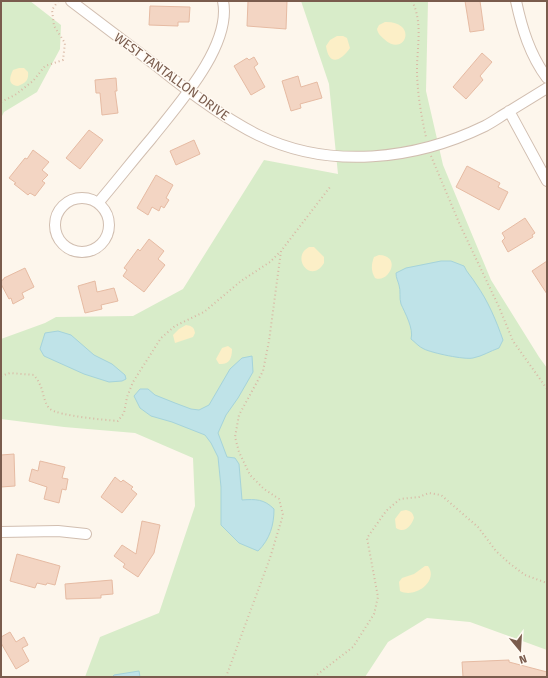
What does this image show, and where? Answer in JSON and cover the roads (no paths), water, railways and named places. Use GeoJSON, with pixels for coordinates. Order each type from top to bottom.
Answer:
{"type":"FeatureCollection","features":[{"type":"Feature","properties":{"kind":"street","name":"WEST TANTALLON DRIVE"},"geometry":{"type":"LineString","coordinates":[[71,1],[189,92],[226,117],[258,135],[288,147],[313,154],[336,157],[366,157],[394,155],[428,147],[486,126],[547,88]]}},
{"type":"Feature","properties":{"kind":"street"},"geometry":{"type":"LineString","coordinates":[[98,204],[189,92],[209,60],[216,44],[223,17],[223,1]]}},
{"type":"Feature","properties":{"kind":"street"},"geometry":{"type":"LineString","coordinates":[[516,1],[522,29],[529,48],[540,70],[547,78]]}},
{"type":"Feature","properties":{"kind":"street"},"geometry":{"type":"LineString","coordinates":[[509,111],[547,181]]}},
{"type":"Feature","properties":{"kind":"street"},"geometry":{"type":"LineString","coordinates":[[78,198],[92,200],[98,204],[104,210],[108,218],[109,227],[107,235],[102,243],[87,251],[78,251],[63,243],[58,236],[56,218],[64,205],[78,198]]}},
{"type":"Feature","properties":{"kind":"street"},"geometry":{"type":"LineString","coordinates":[[1,532],[58,530],[86,534]]}},
{"type":"Feature","properties":{"kind":"water"},"geometry":{"type":"Polygon","coordinates":[[[441,261],[451,261],[464,266],[480,290],[495,318],[503,340],[499,348],[477,357],[463,358],[428,351],[420,347],[411,339],[412,335],[410,326],[401,304],[400,287],[396,273],[406,268],[441,261]]]}},
{"type":"Feature","properties":{"kind":"water"},"geometry":{"type":"Polygon","coordinates":[[[58,331],[71,335],[94,355],[112,364],[125,375],[126,379],[122,381],[109,382],[84,374],[44,356],[40,349],[45,333],[58,331]]]}},
{"type":"Feature","properties":{"kind":"water"},"geometry":{"type":"Polygon","coordinates":[[[252,356],[253,372],[226,415],[218,433],[227,457],[235,458],[239,464],[242,500],[260,500],[267,503],[274,509],[270,532],[266,542],[258,551],[239,543],[221,525],[221,487],[218,457],[205,435],[172,422],[151,416],[140,408],[134,396],[140,389],[148,389],[155,395],[191,409],[199,410],[209,405],[230,369],[242,358],[252,356]]]}},
{"type":"Feature","properties":{"kind":"water"},"geometry":{"type":"Polygon","coordinates":[[[139,671],[140,677],[112,677],[114,675],[139,671]]]}}]}
